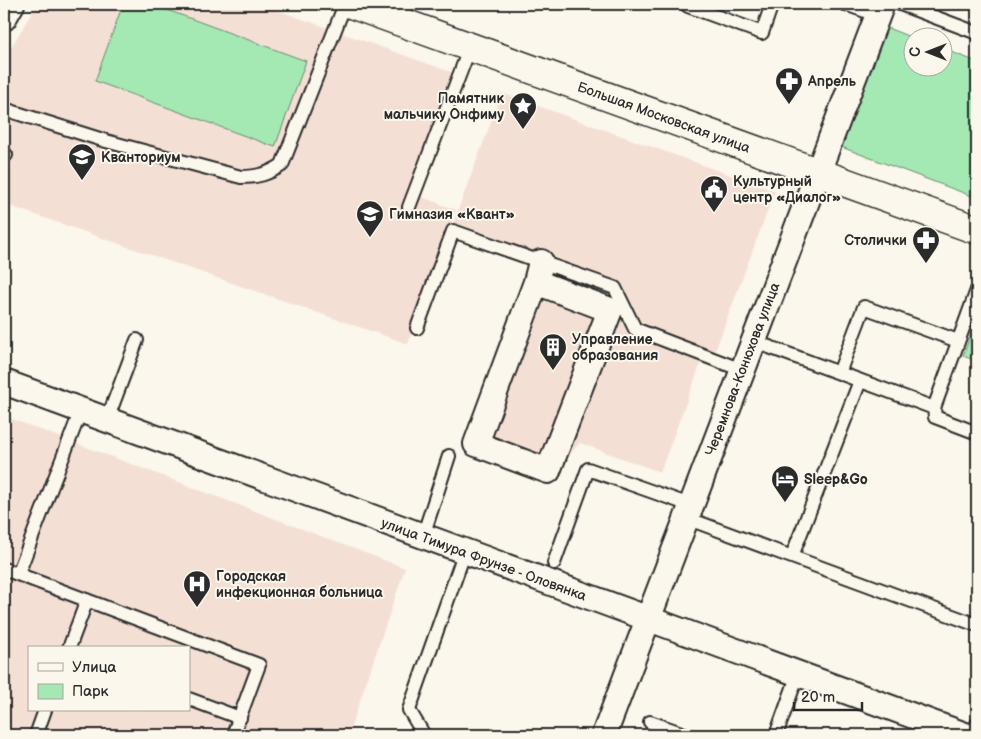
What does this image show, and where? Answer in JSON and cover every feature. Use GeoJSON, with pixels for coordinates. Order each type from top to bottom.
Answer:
{"type":"FeatureCollection","features":[{"type":"Feature","properties":{"kind":"main road","name":"Большая Московская улица"},"geometry":{"type":"LineString","coordinates":[[351,4],[977,230]]}},
{"type":"Feature","properties":{"kind":"street"},"geometry":{"type":"LineString","coordinates":[[4,18],[12,4]]}},
{"type":"Feature","properties":{"kind":"street","name":"Черемнова-Конюхова улица"},"geometry":{"type":"LineString","coordinates":[[604,735],[879,10]]}},
{"type":"Feature","properties":{"kind":"street"},"geometry":{"type":"LineString","coordinates":[[538,272],[610,310],[548,471],[476,444],[538,272]]}},
{"type":"Feature","properties":{"kind":"street","name":"улица Тимура Фрунзе - Оловянка"},"geometry":{"type":"LineString","coordinates":[[4,382],[965,735]]}},
{"type":"Feature","properties":{"kind":"lane"},"geometry":{"type":"LineString","coordinates":[[4,109],[106,141],[241,177],[256,177],[269,174],[282,166],[345,4]]}},
{"type":"Feature","properties":{"kind":"lane"},"geometry":{"type":"LineString","coordinates":[[688,6],[762,32],[772,4]]}},
{"type":"Feature","properties":{"kind":"lane"},"geometry":{"type":"LineString","coordinates":[[845,4],[879,10]]}},
{"type":"Feature","properties":{"kind":"lane"},"geometry":{"type":"LineString","coordinates":[[900,4],[977,33]]}},
{"type":"Feature","properties":{"kind":"lane"},"geometry":{"type":"LineString","coordinates":[[410,207],[470,46]]}},
{"type":"Feature","properties":{"kind":"lane"},"geometry":{"type":"LineString","coordinates":[[416,328],[453,231],[538,272],[615,288],[635,329],[742,370]]}},
{"type":"Feature","properties":{"kind":"lane"},"geometry":{"type":"LineString","coordinates":[[977,290],[934,408],[935,417],[977,432]]}},
{"type":"Feature","properties":{"kind":"lane"},"geometry":{"type":"LineString","coordinates":[[839,374],[864,307],[958,342]]}},
{"type":"Feature","properties":{"kind":"lane"},"geometry":{"type":"LineString","coordinates":[[107,420],[137,340]]}},
{"type":"Feature","properties":{"kind":"lane"},"geometry":{"type":"LineString","coordinates":[[753,341],[934,408]]}},
{"type":"Feature","properties":{"kind":"lane"},"geometry":{"type":"LineString","coordinates":[[792,556],[860,381]]}},
{"type":"Feature","properties":{"kind":"lane"},"geometry":{"type":"LineString","coordinates":[[18,574],[81,410]]}},
{"type":"Feature","properties":{"kind":"lane"},"geometry":{"type":"LineString","coordinates":[[422,536],[449,456]]}},
{"type":"Feature","properties":{"kind":"lane"},"geometry":{"type":"LineString","coordinates":[[554,562],[588,469],[792,556],[977,625]]}},
{"type":"Feature","properties":{"kind":"lane"},"geometry":{"type":"LineString","coordinates":[[424,735],[410,710],[465,551]]}},
{"type":"Feature","properties":{"kind":"lane"},"geometry":{"type":"LineString","coordinates":[[4,569],[259,666],[233,735]]}},
{"type":"Feature","properties":{"kind":"lane"},"geometry":{"type":"LineString","coordinates":[[70,646],[87,600]]}},
{"type":"Feature","properties":{"kind":"lane"},"geometry":{"type":"LineString","coordinates":[[776,735],[798,674]]}},
{"type":"Feature","properties":{"kind":"lane"},"geometry":{"type":"LineString","coordinates":[[190,699],[240,718]]}},
{"type":"Feature","properties":{"kind":"lane"},"geometry":{"type":"LineString","coordinates":[[36,735],[44,712]]}},
{"type":"Feature","properties":{"kind":"lane"},"geometry":{"type":"LineString","coordinates":[[650,722],[687,735]]}},
{"type":"Feature","properties":{"kind":"lane"},"geometry":{"type":"LineString","coordinates":[[974,735],[977,724]]}},
{"type":"Feature","properties":{"kind":"shaded area"},"geometry":{"type":"Polygon","coordinates":[[[37,4],[260,4],[454,73],[409,192],[456,210],[408,344],[4,204],[4,59],[37,4]]]}},
{"type":"Feature","properties":{"kind":"shaded area"},"geometry":{"type":"Polygon","coordinates":[[[502,93],[775,191],[714,354],[638,326],[619,284],[452,226],[502,93]]]}},
{"type":"Feature","properties":{"kind":"shaded area"},"geometry":{"type":"Polygon","coordinates":[[[535,273],[607,295],[630,336],[701,363],[660,472],[580,443],[551,475],[473,445],[535,273]]]}},
{"type":"Feature","properties":{"kind":"shaded area","name":"Городская инфекционная больница"},"geometry":{"type":"Polygon","coordinates":[[[4,416],[405,568],[350,730],[365,735],[4,735],[4,416]]]}},
{"type":"Feature","properties":{"kind":"green space"},"geometry":{"type":"Polygon","coordinates":[[[123,4],[151,4],[306,61],[275,147],[95,81],[123,4]]]}},
{"type":"Feature","properties":{"kind":"green space"},"geometry":{"type":"Polygon","coordinates":[[[880,25],[904,34],[904,78],[954,78],[954,53],[977,62],[977,198],[836,145],[880,25]]]}},
{"type":"Feature","properties":{"kind":"green space"},"geometry":{"type":"Polygon","coordinates":[[[977,316],[977,361],[963,356],[977,316]]]}},
{"type":"Feature","properties":{"kind":"place","name":"Апрель"},"geometry":{"type":"Point","coordinates":[789,105]}},
{"type":"Feature","properties":{"kind":"place","name":"Памятник мальчику Онфиму"},"geometry":{"type":"Point","coordinates":[523,130]}},
{"type":"Feature","properties":{"kind":"place","name":"Кванториум"},"geometry":{"type":"Point","coordinates":[82,181]}},
{"type":"Feature","properties":{"kind":"place","name":"Культурный центр «Диалог»"},"geometry":{"type":"Point","coordinates":[714,213]}},
{"type":"Feature","properties":{"kind":"place","name":"Гимназия «Квант»"},"geometry":{"type":"Point","coordinates":[370,238]}},
{"type":"Feature","properties":{"kind":"place","name":"Столички"},"geometry":{"type":"Point","coordinates":[926,264]}},
{"type":"Feature","properties":{"kind":"place","name":"Управление образования"},"geometry":{"type":"Point","coordinates":[553,371]}},
{"type":"Feature","properties":{"kind":"place","name":"Sleep&Go"},"geometry":{"type":"Point","coordinates":[785,503]}},
{"type":"Feature","properties":{"kind":"place","name":"Городская инфекционная больница"},"geometry":{"type":"Point","coordinates":[197,608]}}]}
